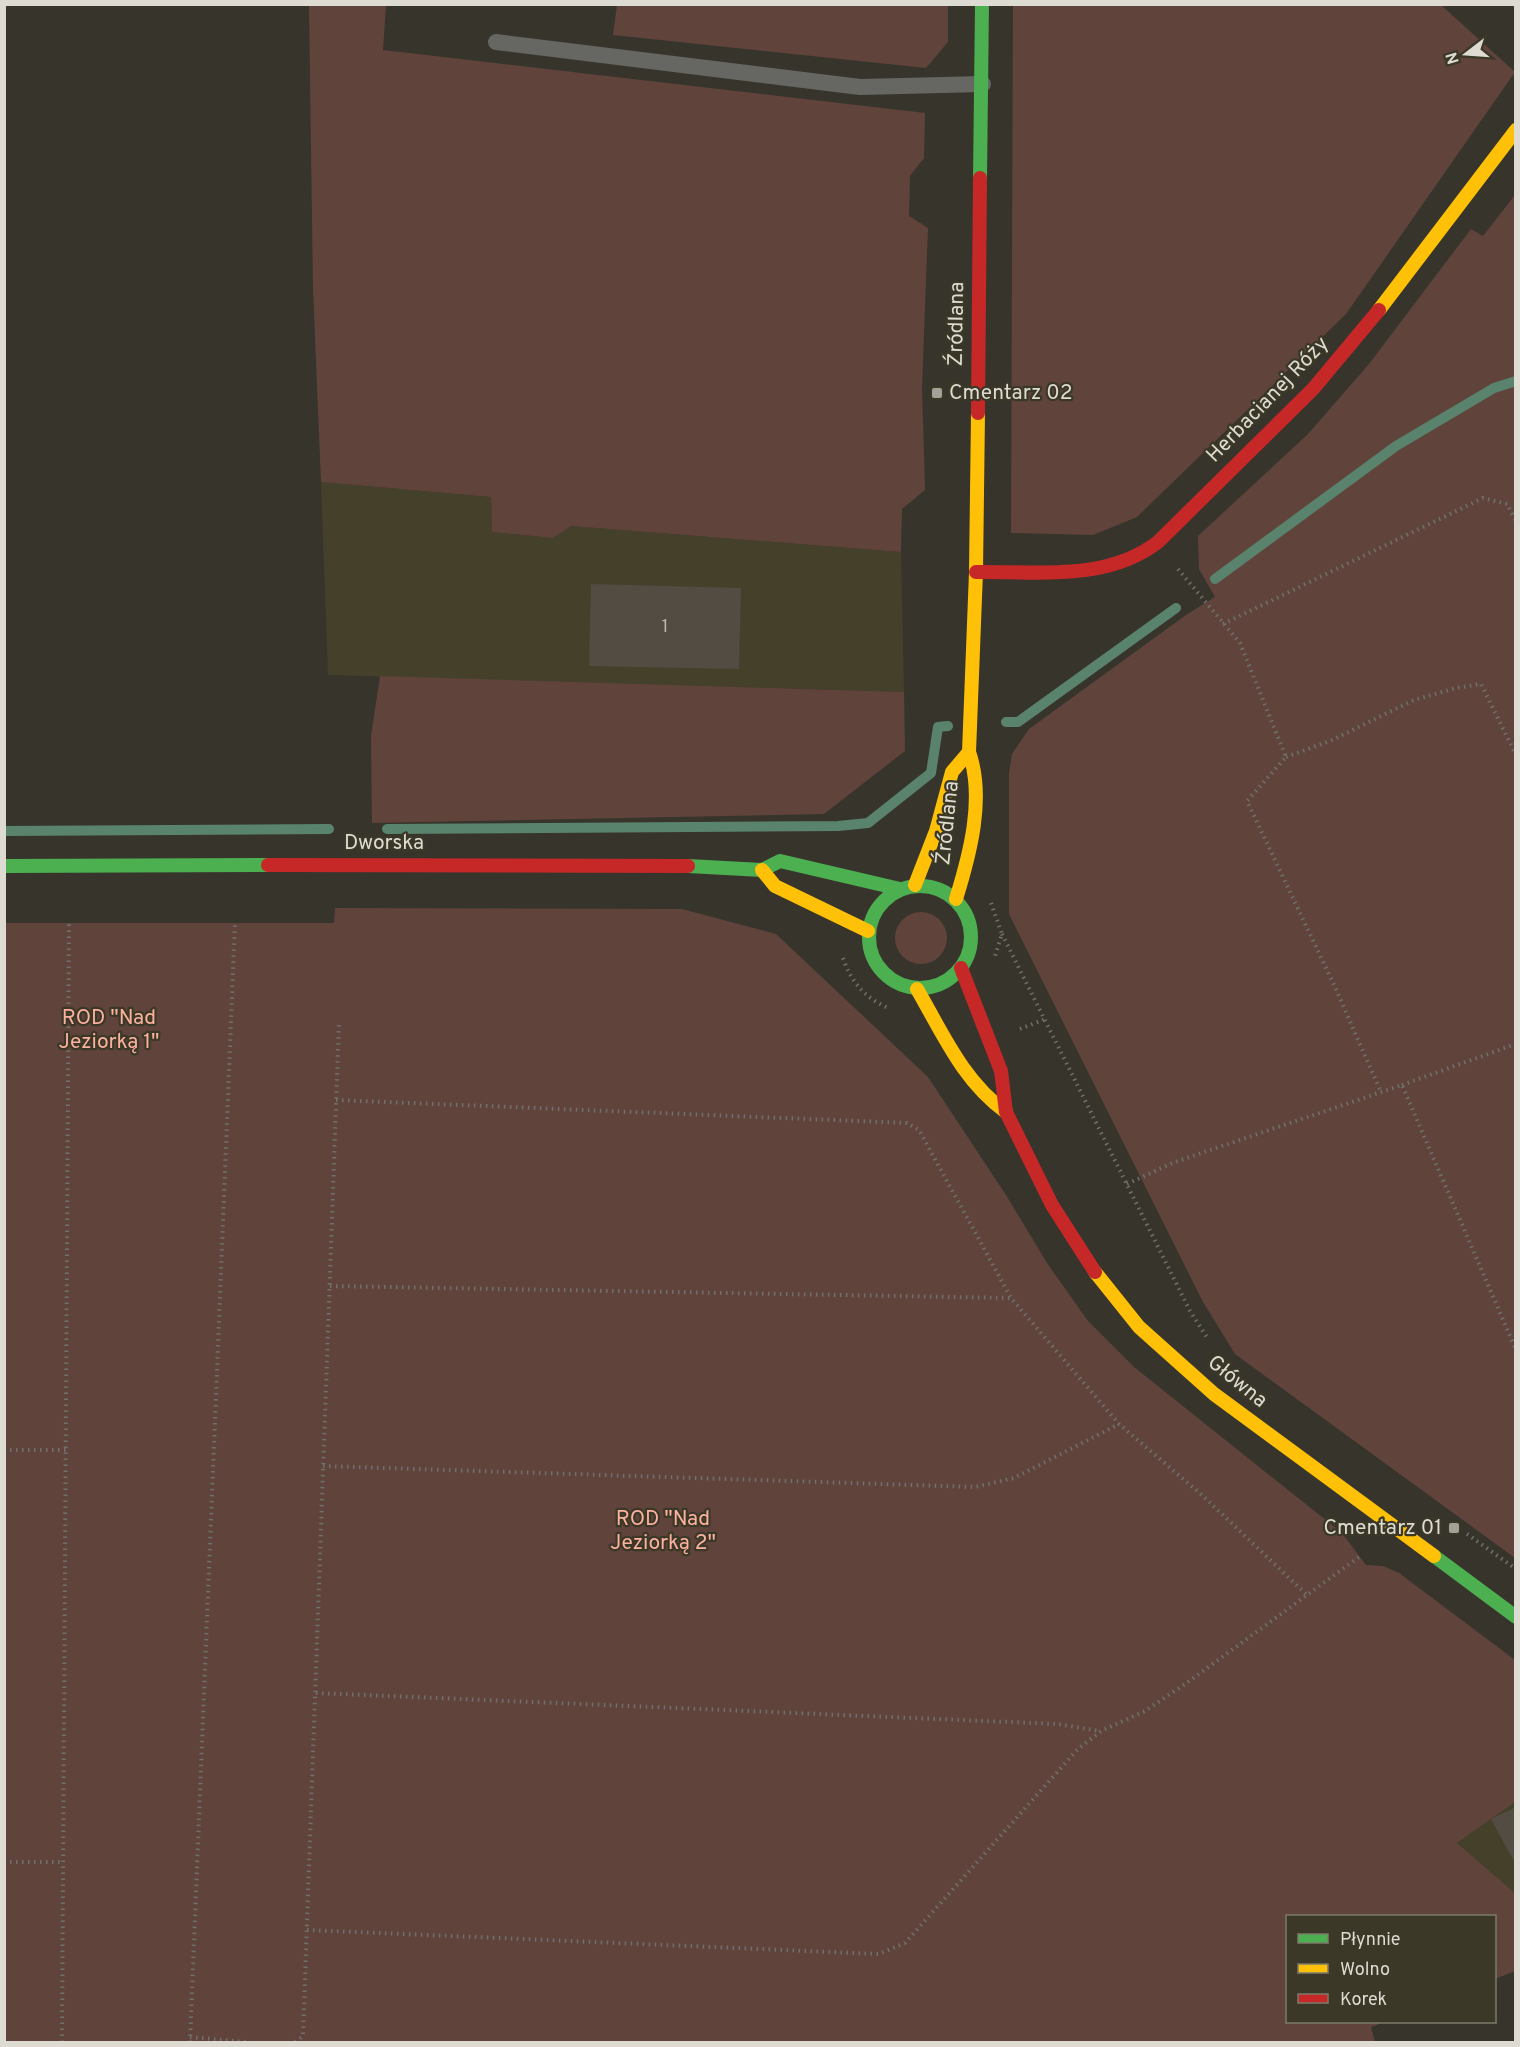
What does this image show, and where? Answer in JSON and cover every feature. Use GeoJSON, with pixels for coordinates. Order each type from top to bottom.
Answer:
{"type":"FeatureCollection","features":[{"type":"Feature","properties":{"kind":"main road","name":"Źródlana"},"geometry":{"type":"LineString","coordinates":[[956,899],[966,870],[972,836],[975,776],[975,764],[969,752],[976,572],[983,84],[982,4]]}},
{"type":"Feature","properties":{"kind":"main road","name":"Herbacianej Róży"},"geometry":{"type":"LineString","coordinates":[[976,572],[1087,569],[1117,565],[1138,556],[1158,543],[1313,389],[1402,282],[1515,130]]}},
{"type":"Feature","properties":{"kind":"main road","name":"Źródlana"},"geometry":{"type":"LineString","coordinates":[[915,885],[936,831],[952,772],[969,752]]}},
{"type":"Feature","properties":{"kind":"main road","name":"Dworska"},"geometry":{"type":"LineString","coordinates":[[4,866],[662,864],[762,870],[780,861],[900,889]]}},
{"type":"Feature","properties":{"kind":"main road"},"geometry":{"type":"LineString","coordinates":[[762,870],[775,886],[868,931]]}},
{"type":"Feature","properties":{"kind":"main road"},"geometry":{"type":"LineString","coordinates":[[915,885],[939,888],[956,899],[970,924],[972,941],[960,968],[944,983],[917,989],[894,982],[881,971],[872,956],[868,931],[874,913],[882,902],[900,889],[915,885]]}},
{"type":"Feature","properties":{"kind":"main road","name":"Główna"},"geometry":{"type":"LineString","coordinates":[[960,968],[1001,1071],[1006,1112],[1052,1205],[1073,1240],[1140,1327],[1215,1394],[1515,1617]]}},
{"type":"Feature","properties":{"kind":"main road","name":"Główna"},"geometry":{"type":"LineString","coordinates":[[917,989],[974,1084],[992,1103],[1006,1112]]}},
{"type":"Feature","properties":{"kind":"lane"},"geometry":{"type":"LineString","coordinates":[[496,42],[861,87],[983,84]]}},
{"type":"Feature","properties":{"kind":"path"},"geometry":{"type":"LineString","coordinates":[[1223,624],[1483,498],[1508,504],[1515,521]]}},
{"type":"Feature","properties":{"kind":"path"},"geometry":{"type":"LineString","coordinates":[[1158,543],[1240,643],[1286,757]]}},
{"type":"Feature","properties":{"kind":"path"},"geometry":{"type":"LineString","coordinates":[[1381,1092],[1335,987],[1247,801],[1286,757],[1330,741],[1414,700],[1455,688],[1481,684],[1515,755]]}},
{"type":"Feature","properties":{"kind":"path"},"geometry":{"type":"LineString","coordinates":[[190,2043],[234,923]]}},
{"type":"Feature","properties":{"kind":"path"},"geometry":{"type":"LineString","coordinates":[[62,2043],[69,924]]}},
{"type":"Feature","properties":{"kind":"path"},"geometry":{"type":"LineString","coordinates":[[1002,934],[1190,1311],[1211,1342]]}},
{"type":"Feature","properties":{"kind":"path"},"geometry":{"type":"LineString","coordinates":[[841,954],[856,985],[870,999],[893,1010]]}},
{"type":"Feature","properties":{"kind":"path"},"geometry":{"type":"LineString","coordinates":[[295,2043],[303,2036],[339,1020]]}},
{"type":"Feature","properties":{"kind":"path"},"geometry":{"type":"LineString","coordinates":[[1127,1184],[1175,1162],[1515,1044]]}},
{"type":"Feature","properties":{"kind":"path"},"geometry":{"type":"LineString","coordinates":[[1402,1085],[1515,1350]]}},
{"type":"Feature","properties":{"kind":"path"},"geometry":{"type":"LineString","coordinates":[[336,1100],[907,1123],[919,1130],[1011,1298],[1119,1424],[1203,1496],[1307,1595]]}},
{"type":"Feature","properties":{"kind":"path"},"geometry":{"type":"LineString","coordinates":[[330,1286],[1011,1298]]}},
{"type":"Feature","properties":{"kind":"path"},"geometry":{"type":"LineString","coordinates":[[323,1466],[975,1487],[1014,1478],[1119,1424]]}},
{"type":"Feature","properties":{"kind":"path"},"geometry":{"type":"LineString","coordinates":[[4,1450],[66,1450]]}},
{"type":"Feature","properties":{"kind":"path"},"geometry":{"type":"LineString","coordinates":[[1458,1527],[1515,1569]]}},
{"type":"Feature","properties":{"kind":"path"},"geometry":{"type":"LineString","coordinates":[[307,1930],[879,1954],[905,1942],[1077,1750],[1101,1731],[1145,1711],[1359,1557]]}},
{"type":"Feature","properties":{"kind":"path"},"geometry":{"type":"LineString","coordinates":[[316,1693],[1045,1723],[1101,1731]]}},
{"type":"Feature","properties":{"kind":"path"},"geometry":{"type":"LineString","coordinates":[[4,1862],[63,1862]]}},
{"type":"Feature","properties":{"kind":"path"},"geometry":{"type":"LineString","coordinates":[[190,2037],[246,2043]]}},
{"type":"Feature","properties":{"kind":"shaded area"},"geometry":{"type":"Polygon","coordinates":[[[321,482],[491,497],[492,532],[553,538],[571,526],[901,552],[904,692],[328,675],[321,482]]]}},
{"type":"Feature","properties":{"kind":"shaded area"},"geometry":{"type":"Polygon","coordinates":[[[1515,1802],[1515,1893],[1457,1843],[1515,1802]]]}},
{"type":"Feature","properties":{"kind":"green space"},"geometry":{"type":"Polygon","coordinates":[[[309,5],[386,5],[383,50],[925,113],[924,158],[910,176],[909,216],[928,228],[922,387],[925,490],[902,509],[901,552],[571,526],[553,538],[492,532],[491,497],[321,482],[313,289],[309,5]]]}},
{"type":"Feature","properties":{"kind":"green space"},"geometry":{"type":"Polygon","coordinates":[[[617,5],[948,5],[948,42],[926,68],[613,35],[617,5]]]}},
{"type":"Feature","properties":{"kind":"green space"},"geometry":{"type":"Polygon","coordinates":[[[1013,5],[1441,5],[1515,72],[1346,314],[1137,517],[1093,535],[1011,533],[1013,5]]]}},
{"type":"Feature","properties":{"kind":"green space"},"geometry":{"type":"Polygon","coordinates":[[[1515,195],[1515,1558],[1235,1354],[1203,1302],[1009,914],[1009,773],[1012,754],[1029,729],[1186,615],[1215,597],[1199,569],[1198,536],[1308,434],[1369,364],[1471,229],[1483,236],[1515,195]]]}},
{"type":"Feature","properties":{"kind":"green space"},"geometry":{"type":"Polygon","coordinates":[[[380,676],[904,692],[905,751],[824,814],[372,823],[371,736],[380,676]]]}},
{"type":"Feature","properties":{"kind":"green space","name":"ROD \"Nad Jeziorką 2\""},"geometry":{"type":"Polygon","coordinates":[[[335,908],[682,909],[776,934],[928,1077],[1006,1195],[1047,1263],[1088,1321],[1134,1367],[1342,1533],[1366,1565],[1383,1566],[1399,1573],[1515,1660],[1515,1802],[1457,1843],[1515,1893],[1515,1971],[1496,1979],[1496,1915],[1286,1915],[1286,2023],[1382,2023],[1371,2027],[1375,2042],[5,2042],[5,923],[334,923],[335,908]]]}},
{"type":"Feature","properties":{"kind":"green space"},"geometry":{"type":"Polygon","coordinates":[[[916,912],[926,912],[940,919],[947,938],[940,957],[926,964],[916,964],[906,960],[899,953],[895,943],[895,933],[899,923],[906,916],[916,912]]]}},
{"type":"Feature","properties":{"kind":"building"},"geometry":{"type":"Polygon","coordinates":[[[591,584],[741,588],[739,669],[589,666],[591,584]]]}},
{"type":"Feature","properties":{"kind":"building"},"geometry":{"type":"Polygon","coordinates":[[[1516,1807],[1516,1865],[1491,1819],[1516,1807]]]}},
{"type":"Feature","properties":{"kind":"waterway"},"geometry":{"type":"LineString","coordinates":[[1215,579],[1396,446],[1494,388],[1516,381]]}},
{"type":"Feature","properties":{"kind":"waterway"},"geometry":{"type":"LineString","coordinates":[[1006,722],[1018,722],[1176,608]]}},
{"type":"Feature","properties":{"kind":"waterway"},"geometry":{"type":"LineString","coordinates":[[387,829],[838,826],[868,823],[931,773],[938,727],[948,726]]}},
{"type":"Feature","properties":{"kind":"waterway"},"geometry":{"type":"LineString","coordinates":[[4,831],[329,829]]}},
{"type":"Feature","properties":{"kind":"traffic: fast"},"geometry":{"type":"LineString","coordinates":[[980,178],[982,4]]}},
{"type":"Feature","properties":{"kind":"traffic: fast"},"geometry":{"type":"LineString","coordinates":[[688,866],[762,870],[780,861],[900,889]]}},
{"type":"Feature","properties":{"kind":"traffic: fast"},"geometry":{"type":"LineString","coordinates":[[4,866],[268,865]]}},
{"type":"Feature","properties":{"kind":"traffic: fast"},"geometry":{"type":"LineString","coordinates":[[910,886],[930,886],[949,894],[963,908],[971,927],[971,937],[968,957],[963,966],[949,980],[930,988],[910,988],[891,980],[877,966],[869,947],[869,927],[877,908],[891,894],[910,886]]}},
{"type":"Feature","properties":{"kind":"traffic: fast"},"geometry":{"type":"LineString","coordinates":[[1434,1556],[1516,1617]]}},
{"type":"Feature","properties":{"kind":"traffic: slow"},"geometry":{"type":"LineString","coordinates":[[1379,310],[1516,130]]}},
{"type":"Feature","properties":{"kind":"traffic: slow"},"geometry":{"type":"LineString","coordinates":[[956,899],[966,864],[976,807],[974,770],[969,752],[976,572],[978,413]]}},
{"type":"Feature","properties":{"kind":"traffic: slow"},"geometry":{"type":"LineString","coordinates":[[915,885],[936,831],[952,772],[969,752]]}},
{"type":"Feature","properties":{"kind":"traffic: slow"},"geometry":{"type":"LineString","coordinates":[[762,870],[775,886],[868,931]]}},
{"type":"Feature","properties":{"kind":"traffic: slow"},"geometry":{"type":"LineString","coordinates":[[917,989],[955,1056],[978,1086],[1006,1112]]}},
{"type":"Feature","properties":{"kind":"traffic: slow"},"geometry":{"type":"LineString","coordinates":[[1095,1272],[1139,1327],[1214,1394],[1434,1556]]}},
{"type":"Feature","properties":{"kind":"traffic: jam"},"geometry":{"type":"LineString","coordinates":[[978,413],[980,178]]}},
{"type":"Feature","properties":{"kind":"traffic: jam"},"geometry":{"type":"LineString","coordinates":[[976,572],[1047,573],[1094,569],[1138,555],[1158,542],[1313,389],[1379,310]]}},
{"type":"Feature","properties":{"kind":"traffic: jam"},"geometry":{"type":"LineString","coordinates":[[268,865],[688,866]]}},
{"type":"Feature","properties":{"kind":"traffic: jam"},"geometry":{"type":"LineString","coordinates":[[961,968],[1001,1071],[1006,1112],[1052,1205],[1095,1272]]}},
{"type":"Feature","properties":{"kind":"place","name":"Cmentarz 02"},"geometry":{"type":"Point","coordinates":[937,393]}},
{"type":"Feature","properties":{"kind":"place","name":"Cmentarz 01"},"geometry":{"type":"Point","coordinates":[1454,1528]}},
{"type":"Feature","properties":{"kind":"park label","name":"ROD \"Nad Jeziorką 1\""},"geometry":{"type":"Point","coordinates":[109,1030]}}]}
